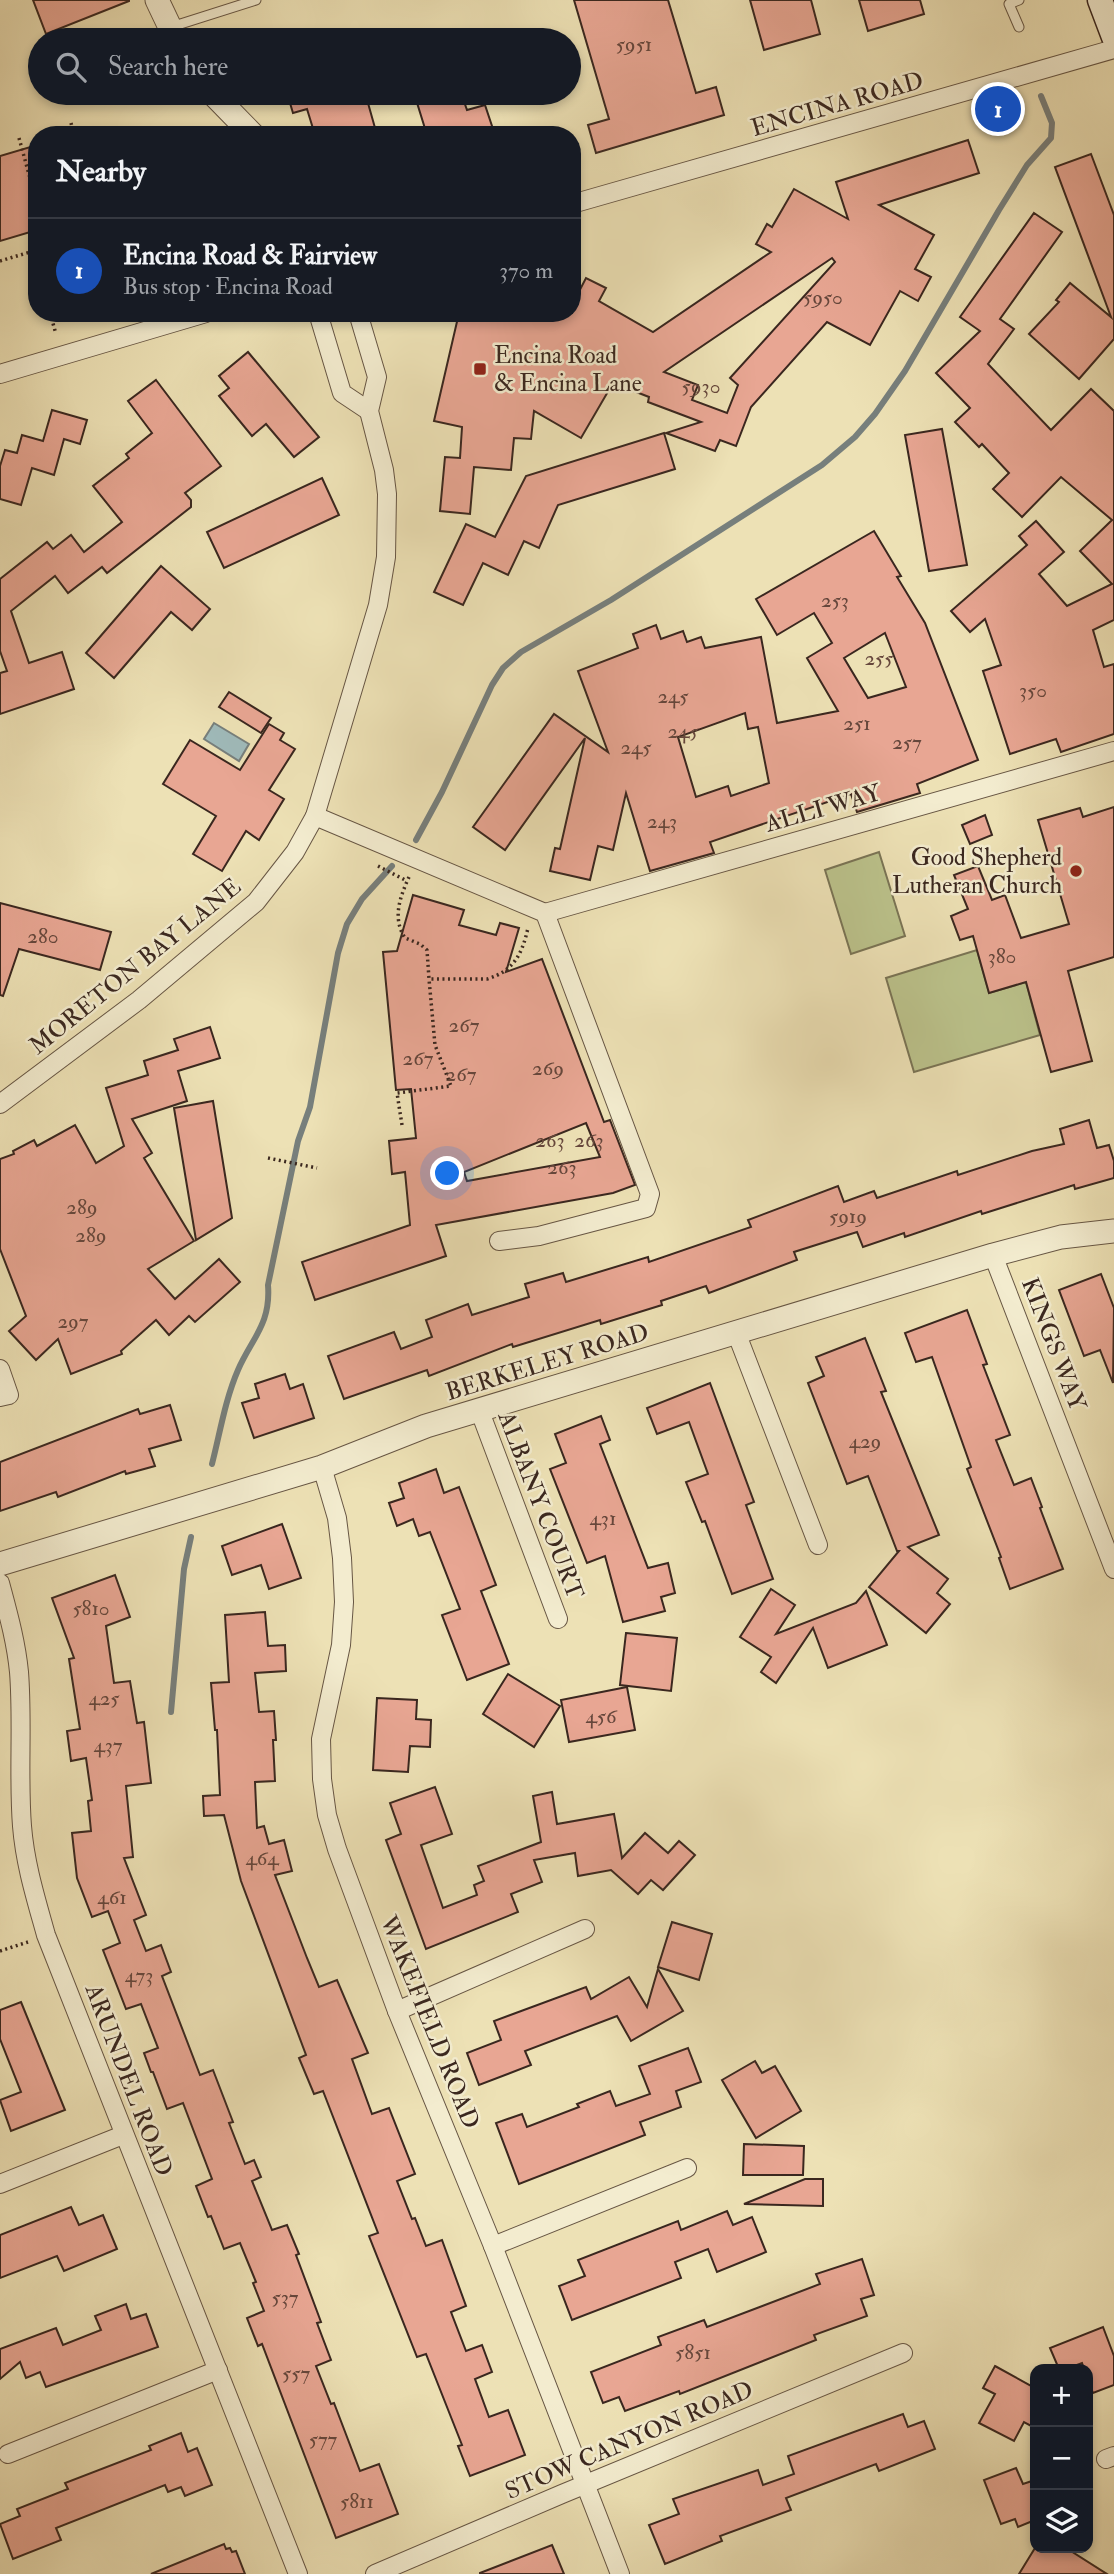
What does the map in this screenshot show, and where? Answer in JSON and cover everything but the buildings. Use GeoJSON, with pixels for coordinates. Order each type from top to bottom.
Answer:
{"type":"FeatureCollection","features":[{"type":"Feature","properties":{"kind":"main road"},"geometry":{"type":"LineString","coordinates":[[1100,0],[1114,37]]}},
{"type":"Feature","properties":{"kind":"street"},"geometry":{"type":"LineString","coordinates":[[157,0],[169,28]]}},
{"type":"Feature","properties":{"kind":"street","name":"ENCINA ROAD"},"geometry":{"type":"LineString","coordinates":[[581,201],[1114,49]]}},
{"type":"Feature","properties":{"kind":"street"},"geometry":{"type":"LineString","coordinates":[[224,105],[244,126]]}},
{"type":"Feature","properties":{"kind":"street"},"geometry":{"type":"LineString","coordinates":[[0,374],[176,322]]}},
{"type":"Feature","properties":{"kind":"street"},"geometry":{"type":"LineString","coordinates":[[321,322],[342,393],[369,411]]}},
{"type":"Feature","properties":{"kind":"street","name":"MORETON BAY LANE"},"geometry":{"type":"LineString","coordinates":[[0,1104],[139,1000],[256,902],[295,852],[315,816],[378,605],[386,557],[387,494],[384,470],[369,411],[377,377],[361,322]]}},
{"type":"Feature","properties":{"kind":"street","name":"ALLI WAY"},"geometry":{"type":"LineString","coordinates":[[539,910],[1114,751]]}},
{"type":"Feature","properties":{"kind":"street"},"geometry":{"type":"LineString","coordinates":[[315,816],[539,910],[650,1194],[646,1208],[539,1236],[499,1241]]}},
{"type":"Feature","properties":{"kind":"street","name":"BERKELEY ROAD"},"geometry":{"type":"LineString","coordinates":[[0,1564],[322,1467],[426,1426],[479,1409],[993,1255],[1061,1237],[1114,1231]]}},
{"type":"Feature","properties":{"kind":"street","name":"KINGS WAY"},"geometry":{"type":"LineString","coordinates":[[993,1255],[1114,1569]]}},
{"type":"Feature","properties":{"kind":"street"},"geometry":{"type":"LineString","coordinates":[[736,1332],[818,1545]]}},
{"type":"Feature","properties":{"kind":"street"},"geometry":{"type":"LineString","coordinates":[[0,1368],[9,1395],[0,1397]]}},
{"type":"Feature","properties":{"kind":"street","name":"ALBANY COURT"},"geometry":{"type":"LineString","coordinates":[[479,1409],[558,1619]]}},
{"type":"Feature","properties":{"kind":"street","name":"WAKEFIELD ROAD"},"geometry":{"type":"LineString","coordinates":[[322,1467],[337,1518],[344,1602],[341,1645],[321,1739],[325,1803],[337,1849],[397,2011],[493,2246],[620,2574]]}},
{"type":"Feature","properties":{"kind":"street","name":"ARUNDEL ROAD"},"geometry":{"type":"LineString","coordinates":[[0,1583],[15,1638],[19,1672],[22,1828],[29,1872],[46,1935],[298,2574]]}},
{"type":"Feature","properties":{"kind":"street"},"geometry":{"type":"LineString","coordinates":[[397,2011],[585,1929]]}},
{"type":"Feature","properties":{"kind":"street"},"geometry":{"type":"LineString","coordinates":[[0,2184],[123,2135]]}},
{"type":"Feature","properties":{"kind":"street"},"geometry":{"type":"LineString","coordinates":[[493,2246],[687,2168]]}},
{"type":"Feature","properties":{"kind":"street","name":"STOW CANYON ROAD"},"geometry":{"type":"LineString","coordinates":[[375,2574],[903,2353]]}},
{"type":"Feature","properties":{"kind":"street"},"geometry":{"type":"LineString","coordinates":[[8,2454],[218,2370]]}},
{"type":"Feature","properties":{"kind":"lane"},"geometry":{"type":"LineString","coordinates":[[184,28],[234,4],[256,0]]}},
{"type":"Feature","properties":{"kind":"lane"},"geometry":{"type":"LineString","coordinates":[[1012,1],[1019,27]]}},
{"type":"Feature","properties":{"kind":"path"},"geometry":{"type":"LineString","coordinates":[[71,122],[72,126]]}},
{"type":"Feature","properties":{"kind":"path"},"geometry":{"type":"LineString","coordinates":[[19,138],[28,171]]}},
{"type":"Feature","properties":{"kind":"path"},"geometry":{"type":"LineString","coordinates":[[0,261],[28,253]]}},
{"type":"Feature","properties":{"kind":"path"},"geometry":{"type":"LineString","coordinates":[[53,322],[56,334]]}},
{"type":"Feature","properties":{"kind":"path"},"geometry":{"type":"LineString","coordinates":[[402,1125],[397,1093],[452,1086],[435,1045],[427,950],[405,938],[399,926],[398,906],[405,880],[416,859]]}},
{"type":"Feature","properties":{"kind":"path"},"geometry":{"type":"LineString","coordinates":[[366,860],[405,880]]}},
{"type":"Feature","properties":{"kind":"path"},"geometry":{"type":"LineString","coordinates":[[429,979],[487,979],[506,971],[519,958],[539,910]]}},
{"type":"Feature","properties":{"kind":"path"},"geometry":{"type":"LineString","coordinates":[[268,1158],[317,1168]]}},
{"type":"Feature","properties":{"kind":"path"},"geometry":{"type":"LineString","coordinates":[[0,1951],[46,1935]]}},
{"type":"Feature","properties":{"kind":"green space"},"geometry":{"type":"Polygon","coordinates":[[[879,852],[905,936],[851,954],[825,870],[879,852]]]}},
{"type":"Feature","properties":{"kind":"green space"},"geometry":{"type":"Polygon","coordinates":[[[977,950],[989,993],[1026,982],[1040,1035],[914,1072],[886,978],[977,950]]]}},
{"type":"Feature","properties":{"kind":"water"},"geometry":{"type":"Polygon","coordinates":[[[214,723],[249,744],[239,761],[204,739],[214,723]]]}},
{"type":"Feature","properties":{"kind":"waterway"},"geometry":{"type":"LineString","coordinates":[[416,840],[442,792],[492,685],[503,668],[521,652],[611,600],[822,465],[855,437],[875,414],[905,371],[1027,165],[1051,138],[1052,123],[1041,96]]}},
{"type":"Feature","properties":{"kind":"waterway"},"geometry":{"type":"LineString","coordinates":[[212,1464],[233,1381],[267,1310],[268,1285],[298,1141],[310,1107],[338,953],[347,924],[362,899],[392,866]]}},
{"type":"Feature","properties":{"kind":"waterway"},"geometry":{"type":"LineString","coordinates":[[171,1712],[184,1569],[191,1537]]}},
{"type":"Feature","properties":{"kind":"place","name":"Encina Road & Fairview"},"geometry":{"type":"Point","coordinates":[998,109]}},
{"type":"Feature","properties":{"kind":"place","name":"Encina Road & Encina Lane"},"geometry":{"type":"Point","coordinates":[480,369]}},
{"type":"Feature","properties":{"kind":"place","name":"Good Shepherd Lutheran Church"},"geometry":{"type":"Point","coordinates":[1076,871]}}]}
